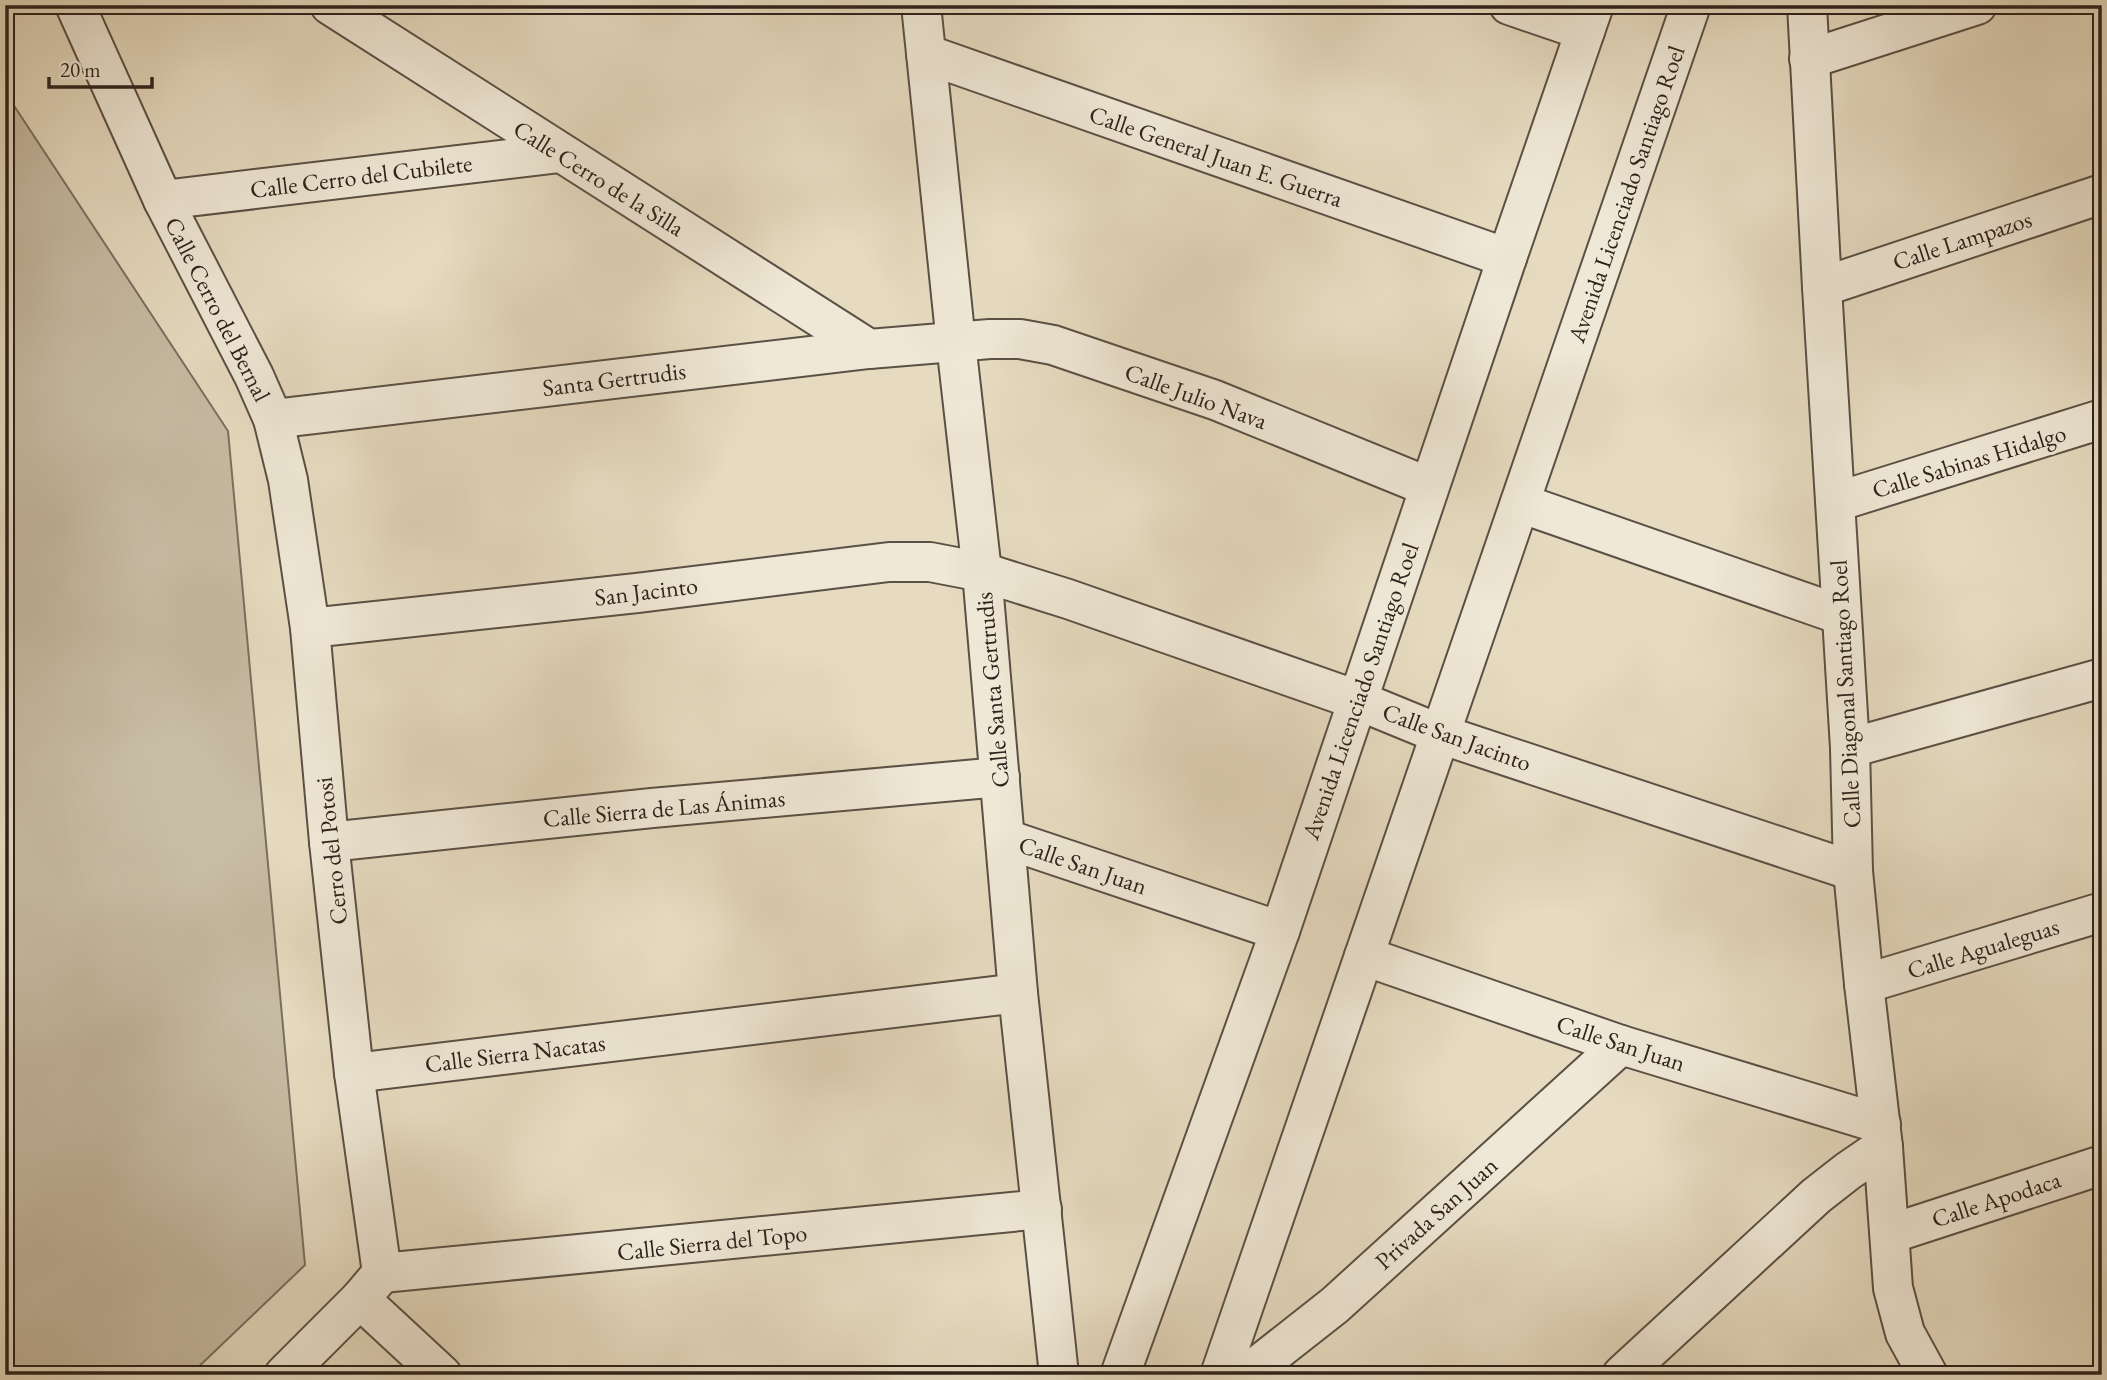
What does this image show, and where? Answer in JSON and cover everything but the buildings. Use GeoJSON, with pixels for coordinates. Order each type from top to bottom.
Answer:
{"type":"FeatureCollection","features":[{"type":"Feature","properties":{"kind":"street","name":"Calle Cerro del Bernal"},"geometry":{"type":"LineString","coordinates":[[75,5],[163,200],[254,376],[273,419],[288,480],[310,628]]}},
{"type":"Feature","properties":{"kind":"street","name":"Calle Cerro de la Silla"},"geometry":{"type":"LineString","coordinates":[[330,5],[869,349]]}},
{"type":"Feature","properties":{"kind":"street","name":"Calle Santa Gertrudis"},"geometry":{"type":"LineString","coordinates":[[921,5],[982,572],[1018,993],[1059,1375]]}},
{"type":"Feature","properties":{"kind":"street"},"geometry":{"type":"LineString","coordinates":[[1508,5],[1590,18]]}},
{"type":"Feature","properties":{"kind":"street","name":"Avenida Licenciado Santiago Roel"},"geometry":{"type":"LineString","coordinates":[[1220,1375],[1691,5]]}},
{"type":"Feature","properties":{"kind":"street","name":"Calle Diagonal Santiago Roel"},"geometry":{"type":"LineString","coordinates":[[1807,5],[1850,748],[1853,871],[1882,1136],[1893,1288],[1905,1333],[1928,1375]]}},
{"type":"Feature","properties":{"kind":"street"},"geometry":{"type":"LineString","coordinates":[[1809,59],[1977,5]]}},
{"type":"Feature","properties":{"kind":"street","name":"Avenida Licenciado Santiago Roel"},"geometry":{"type":"LineString","coordinates":[[1120,1375],[1280,931],[1590,18]]}},
{"type":"Feature","properties":{"kind":"street","name":"Calle General Juan E. Guerra"},"geometry":{"type":"LineString","coordinates":[[926,54],[1507,258]]}},
{"type":"Feature","properties":{"kind":"street","name":"Calle Cerro del Cubilete"},"geometry":{"type":"LineString","coordinates":[[163,200],[560,153]]}},
{"type":"Feature","properties":{"kind":"street","name":"Calle Lampazos"},"geometry":{"type":"LineString","coordinates":[[1822,287],[2102,194]]}},
{"type":"Feature","properties":{"kind":"street","name":"Calle Julio Nava"},"geometry":{"type":"LineString","coordinates":[[956,343],[1020,339],[1053,345],[1215,400],[1429,487]]}},
{"type":"Feature","properties":{"kind":"street","name":"Santa Gertrudis"},"geometry":{"type":"LineString","coordinates":[[273,419],[869,349],[956,343]]}},
{"type":"Feature","properties":{"kind":"street","name":"Calle Sabinas Hidalgo"},"geometry":{"type":"LineString","coordinates":[[1836,502],[2102,419]]}},
{"type":"Feature","properties":{"kind":"street"},"geometry":{"type":"LineString","coordinates":[[1520,503],[1841,615]]}},
{"type":"Feature","properties":{"kind":"street","name":"San Jacinto"},"geometry":{"type":"LineString","coordinates":[[310,628],[637,593],[889,562],[930,562],[982,572]]}},
{"type":"Feature","properties":{"kind":"street","name":"Calle San Jacinto"},"geometry":{"type":"LineString","coordinates":[[982,572],[1068,599],[1357,700],[1440,734],[1853,871]]}},
{"type":"Feature","properties":{"kind":"street","name":"Cerro del Potosi"},"geometry":{"type":"LineString","coordinates":[[310,628],[329,842],[354,1073]]}},
{"type":"Feature","properties":{"kind":"street"},"geometry":{"type":"LineString","coordinates":[[1850,748],[2102,678]]}},
{"type":"Feature","properties":{"kind":"street","name":"Calle Sierra de Las Ánimas"},"geometry":{"type":"LineString","coordinates":[[329,842],[652,808],[1000,777]]}},
{"type":"Feature","properties":{"kind":"street","name":"Calle San Juan"},"geometry":{"type":"LineString","coordinates":[[1006,839],[1280,931]]}},
{"type":"Feature","properties":{"kind":"street","name":"Calle Agualeguas"},"geometry":{"type":"LineString","coordinates":[[1864,984],[2102,912]]}},
{"type":"Feature","properties":{"kind":"street","name":"Calle San Juan"},"geometry":{"type":"LineString","coordinates":[[1364,956],[1882,1136]]}},
{"type":"Feature","properties":{"kind":"street","name":"Calle Sierra Nacatas"},"geometry":{"type":"LineString","coordinates":[[354,1073],[1018,993]]}},
{"type":"Feature","properties":{"kind":"street","name":"Privada San Juan"},"geometry":{"type":"LineString","coordinates":[[1246,1375],[1335,1305],[1621,1045]]}},
{"type":"Feature","properties":{"kind":"street"},"geometry":{"type":"LineString","coordinates":[[354,1073],[371,1286],[442,1375]]}},
{"type":"Feature","properties":{"kind":"street"},"geometry":{"type":"LineString","coordinates":[[1622,1375],[1816,1196],[1848,1171],[1882,1136]]}},
{"type":"Feature","properties":{"kind":"street","name":"Calle Apodaca"},"geometry":{"type":"LineString","coordinates":[[1890,1234],[2102,1165]]}},
{"type":"Feature","properties":{"kind":"street","name":"Calle Sierra del Topo"},"geometry":{"type":"LineString","coordinates":[[371,1286],[1042,1209]]}},
{"type":"Feature","properties":{"kind":"street"},"geometry":{"type":"LineString","coordinates":[[284,1375],[371,1286]]}},
{"type":"Feature","properties":{"kind":"shaded area"},"geometry":{"type":"Polygon","coordinates":[[[5,92],[228,431],[305,1265],[190,1375],[5,1375],[5,92]]]}}]}
